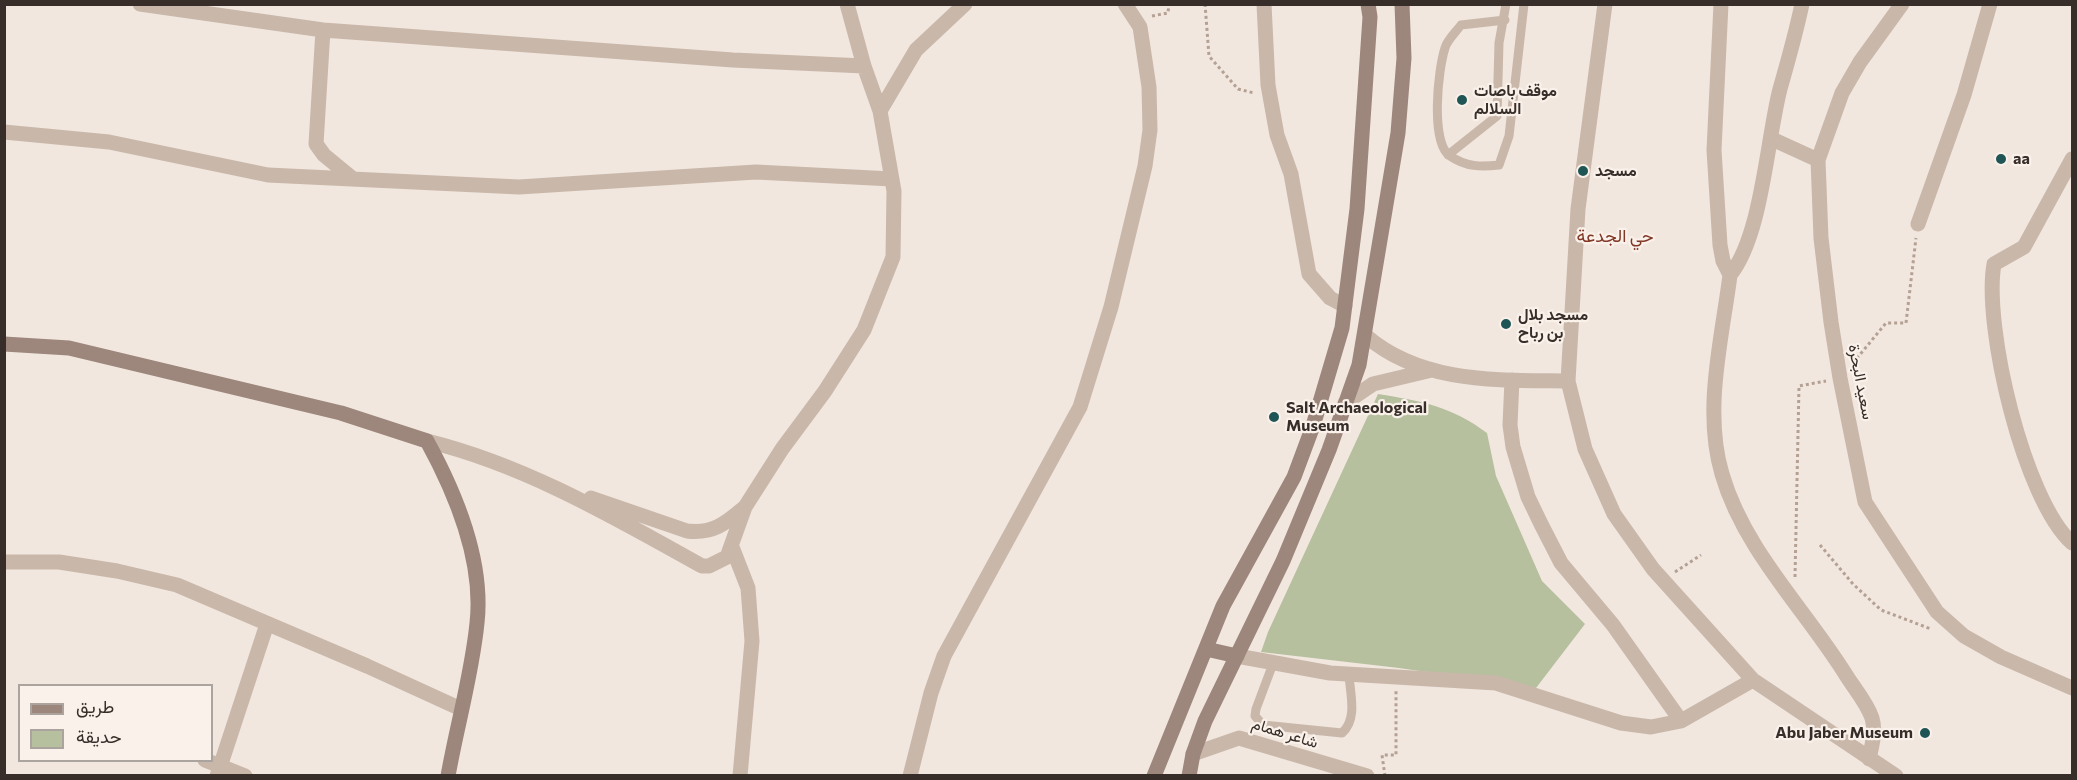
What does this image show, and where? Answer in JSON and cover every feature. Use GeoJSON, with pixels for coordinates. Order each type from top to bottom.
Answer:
{"type":"FeatureCollection","features":[{"type":"Feature","properties":{"kind":"main road"},"geometry":{"type":"LineString","coordinates":[[1154,776],[1223,606],[1294,477],[1313,426],[1342,328],[1357,209],[1370,17],[1368,4]]}},
{"type":"Feature","properties":{"kind":"main road"},"geometry":{"type":"LineString","coordinates":[[1189,776],[1193,754],[1283,561],[1329,450],[1359,365],[1398,133],[1404,58],[1402,4]]}},
{"type":"Feature","properties":{"kind":"main road"},"geometry":{"type":"LineString","coordinates":[[4,344],[69,348],[341,413],[427,441],[446,477],[471,547],[475,574],[478,622],[448,776]]}},
{"type":"Feature","properties":{"kind":"main road"},"geometry":{"type":"LineString","coordinates":[[1206,649],[1237,656]]}},
{"type":"Feature","properties":{"kind":"street"},"geometry":{"type":"LineString","coordinates":[[140,4],[323,30],[733,60],[864,66]]}},
{"type":"Feature","properties":{"kind":"street"},"geometry":{"type":"LineString","coordinates":[[427,441],[470,452],[550,486],[702,566],[718,563],[727,557],[745,507],[782,449],[825,391],[871,315],[893,257],[895,207],[880,111],[864,66],[847,4]]}},
{"type":"Feature","properties":{"kind":"street"},"geometry":{"type":"LineString","coordinates":[[880,111],[916,50],[965,4]]}},
{"type":"Feature","properties":{"kind":"street"},"geometry":{"type":"LineString","coordinates":[[910,776],[940,665],[1080,407],[1111,307],[1145,166],[1150,130],[1149,87],[1140,27],[1125,4]]}},
{"type":"Feature","properties":{"kind":"street"},"geometry":{"type":"LineString","coordinates":[[1264,4],[1269,91],[1277,135],[1291,174],[1309,274],[1330,298],[1345,306]]}},
{"type":"Feature","properties":{"kind":"street"},"geometry":{"type":"LineString","coordinates":[[1605,4],[1578,209],[1568,381],[1585,449],[1614,514],[1653,569],[1753,680],[1896,776]]}},
{"type":"Feature","properties":{"kind":"street"},"geometry":{"type":"LineString","coordinates":[[1720,4],[1714,150],[1720,245],[1730,275],[1713,410],[1714,442],[1735,513],[1795,603],[1829,648],[1871,715],[1874,734],[1869,759]]}},
{"type":"Feature","properties":{"kind":"street"},"geometry":{"type":"LineString","coordinates":[[1730,275],[1740,262],[1772,139],[1780,90],[1802,4]]}},
{"type":"Feature","properties":{"kind":"street","name":"سعيد البحرة"},"geometry":{"type":"LineString","coordinates":[[1902,4],[1860,62],[1842,93],[1818,160],[1821,238],[1831,322],[1865,501],[1937,612],[1964,636],[2001,657],[2073,688]]}},
{"type":"Feature","properties":{"kind":"street"},"geometry":{"type":"LineString","coordinates":[[1918,224],[1964,95],[1990,4]]}},
{"type":"Feature","properties":{"kind":"street"},"geometry":{"type":"LineString","coordinates":[[323,30],[316,144],[324,155],[352,178]]}},
{"type":"Feature","properties":{"kind":"street"},"geometry":{"type":"LineString","coordinates":[[4,132],[110,142],[268,175],[519,187],[756,172],[892,179]]}},
{"type":"Feature","properties":{"kind":"street"},"geometry":{"type":"LineString","coordinates":[[1772,139],[1818,160]]}},
{"type":"Feature","properties":{"kind":"street"},"geometry":{"type":"LineString","coordinates":[[2073,159],[2024,247],[1994,264],[1990,294],[2002,381],[2017,433],[2044,502],[2073,543]]}},
{"type":"Feature","properties":{"kind":"street"},"geometry":{"type":"LineString","coordinates":[[1365,336],[1383,351],[1431,370],[1483,380],[1568,381]]}},
{"type":"Feature","properties":{"kind":"street"},"geometry":{"type":"LineString","coordinates":[[1345,403],[1373,384],[1431,370]]}},
{"type":"Feature","properties":{"kind":"street"},"geometry":{"type":"LineString","coordinates":[[1512,380],[1510,425],[1513,447],[1528,497],[1541,524],[1561,563],[1613,625],[1681,721]]}},
{"type":"Feature","properties":{"kind":"street"},"geometry":{"type":"LineString","coordinates":[[550,486],[573,491],[687,531],[701,533],[718,528],[745,507]]}},
{"type":"Feature","properties":{"kind":"street"},"geometry":{"type":"LineString","coordinates":[[732,547],[748,588],[752,641],[740,776]]}},
{"type":"Feature","properties":{"kind":"street"},"geometry":{"type":"LineString","coordinates":[[4,561],[58,562],[117,571],[177,585],[461,709]]}},
{"type":"Feature","properties":{"kind":"street"},"geometry":{"type":"LineString","coordinates":[[244,776],[214,767],[267,624]]}},
{"type":"Feature","properties":{"kind":"street"},"geometry":{"type":"LineString","coordinates":[[1237,656],[1274,661],[1311,670],[1348,674],[1496,683],[1636,726],[1651,727],[1681,721],[1753,680]]}},
{"type":"Feature","properties":{"kind":"street","name":"شاعر همام"},"geometry":{"type":"LineString","coordinates":[[1193,754],[1239,738],[1368,776]]}},
{"type":"Feature","properties":{"kind":"lane"},"geometry":{"type":"LineString","coordinates":[[1448,155],[1497,116],[1499,43],[1506,4]]}},
{"type":"Feature","properties":{"kind":"lane"},"geometry":{"type":"LineString","coordinates":[[1504,20],[1461,25],[1445,46],[1437,122],[1439,137],[1448,155],[1473,167],[1499,165],[1509,136],[1524,4]]}},
{"type":"Feature","properties":{"kind":"lane"},"geometry":{"type":"LineString","coordinates":[[1274,661],[1256,709],[1255,716],[1263,725],[1342,733],[1350,723],[1352,715],[1348,674]]}},
{"type":"Feature","properties":{"kind":"path"},"geometry":{"type":"LineString","coordinates":[[1205,4],[1209,56],[1238,89],[1250,93],[1269,91]]}},
{"type":"Feature","properties":{"kind":"path"},"geometry":{"type":"LineString","coordinates":[[1820,544],[1853,584],[1881,610],[1950,635],[1964,636]]}},
{"type":"Feature","properties":{"kind":"path"},"geometry":{"type":"LineString","coordinates":[[1670,575],[1701,555]]}},
{"type":"Feature","properties":{"kind":"path"},"geometry":{"type":"LineString","coordinates":[[1385,776],[1382,755],[1396,755],[1396,677]]}},
{"type":"Feature","properties":{"kind":"green space"},"geometry":{"type":"Polygon","coordinates":[[[1378,394],[1435,406],[1461,416],[1487,433],[1496,476],[1542,581],[1585,624],[1536,688],[1399,668],[1261,652],[1268,632],[1378,394]]]}},
{"type":"Feature","properties":{"kind":"place","name":"موقف باصات السلالم"},"geometry":{"type":"Point","coordinates":[1462,100]}},
{"type":"Feature","properties":{"kind":"place","name":"aa"},"geometry":{"type":"Point","coordinates":[2001,159]}},
{"type":"Feature","properties":{"kind":"place","name":"مسجد"},"geometry":{"type":"Point","coordinates":[1583,171]}},
{"type":"Feature","properties":{"kind":"place","name":"مسجد بلال بن رباح"},"geometry":{"type":"Point","coordinates":[1506,324]}},
{"type":"Feature","properties":{"kind":"place","name":"Salt Archaeological Museum"},"geometry":{"type":"Point","coordinates":[1274,417]}},
{"type":"Feature","properties":{"kind":"place","name":"Abu Jaber Museum"},"geometry":{"type":"Point","coordinates":[1925,733]}},
{"type":"Feature","properties":{"kind":"district","name":"حي الجدعة"},"geometry":{"type":"Point","coordinates":[1615,236]}}]}
